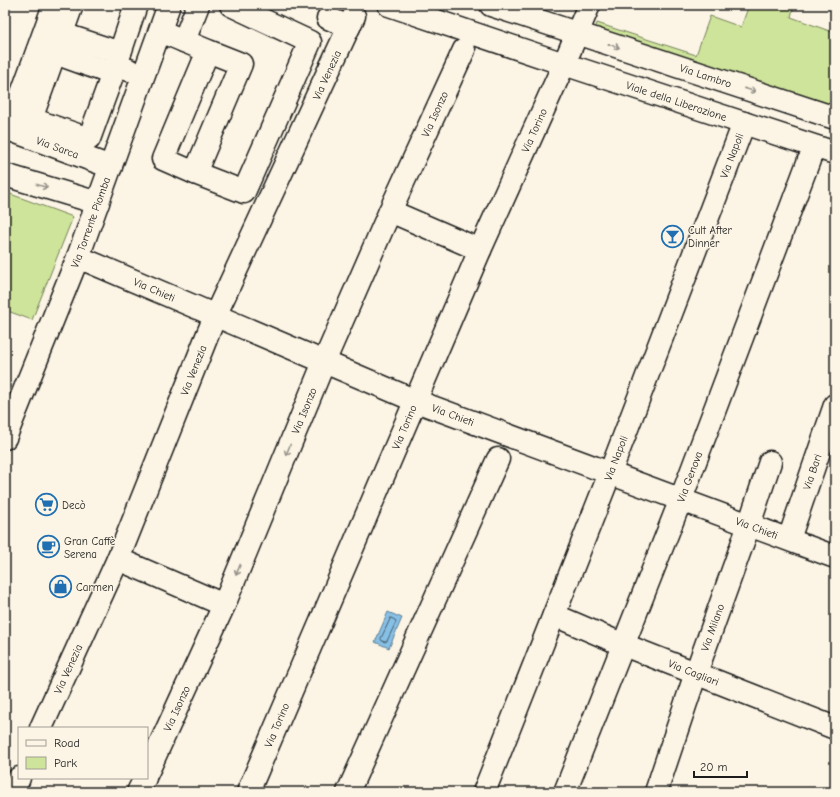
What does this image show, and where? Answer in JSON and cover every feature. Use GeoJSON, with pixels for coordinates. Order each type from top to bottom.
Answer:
{"type":"FeatureCollection","features":[{"type":"Feature","properties":{"kind":"street"},"geometry":{"type":"LineString","coordinates":[[7,128],[54,5]]}},
{"type":"Feature","properties":{"kind":"street"},"geometry":{"type":"LineString","coordinates":[[72,5],[31,119],[90,139],[136,5]]}},
{"type":"Feature","properties":{"kind":"street","name":"Via Torrente Piomba"},"geometry":{"type":"LineString","coordinates":[[5,438],[78,257],[169,5]]}},
{"type":"Feature","properties":{"kind":"street"},"geometry":{"type":"LineString","coordinates":[[184,41],[198,5]]}},
{"type":"Feature","properties":{"kind":"street"},"geometry":{"type":"LineString","coordinates":[[231,5],[336,54]]}},
{"type":"Feature","properties":{"kind":"street","name":"Viale della Liberazione"},"geometry":{"type":"LineString","coordinates":[[389,5],[835,153]]}},
{"type":"Feature","properties":{"kind":"street","name":"Via Lambro"},"geometry":{"type":"LineString","coordinates":[[491,5],[835,118]]}},
{"type":"Feature","properties":{"kind":"street"},"geometry":{"type":"LineString","coordinates":[[564,64],[589,5]]}},
{"type":"Feature","properties":{"kind":"street","name":"Via Venezia"},"geometry":{"type":"LineString","coordinates":[[42,727],[118,559],[215,316],[351,21],[328,18]]}},
{"type":"Feature","properties":{"kind":"street"},"geometry":{"type":"LineString","coordinates":[[160,31],[241,64],[195,172]]}},
{"type":"Feature","properties":{"kind":"street"},"geometry":{"type":"LineString","coordinates":[[208,51],[163,159],[244,192],[310,42]]}},
{"type":"Feature","properties":{"kind":"street"},"geometry":{"type":"LineString","coordinates":[[58,43],[144,75]]}},
{"type":"Feature","properties":{"kind":"street","name":"Via Isonzo"},"geometry":{"type":"LineString","coordinates":[[148,771],[224,605],[324,362],[390,211],[464,50]]}},
{"type":"Feature","properties":{"kind":"street","name":"Via Torino"},"geometry":{"type":"LineString","coordinates":[[248,792],[480,250],[564,64]]}},
{"type":"Feature","properties":{"kind":"street","name":"Via Napoli"},"geometry":{"type":"LineString","coordinates":[[484,792],[610,473],[744,123]]}},
{"type":"Feature","properties":{"kind":"street","name":"Via Sarca"},"geometry":{"type":"LineString","coordinates":[[7,128],[111,167]]}},
{"type":"Feature","properties":{"kind":"street","name":"Via Genova"},"geometry":{"type":"LineString","coordinates":[[565,792],[681,499],[809,160]]}},
{"type":"Feature","properties":{"kind":"street"},"geometry":{"type":"LineString","coordinates":[[5,174],[98,203]]}},
{"type":"Feature","properties":{"kind":"street"},"geometry":{"type":"LineString","coordinates":[[390,211],[480,250]]}},
{"type":"Feature","properties":{"kind":"street","name":"Via Chieti"},"geometry":{"type":"LineString","coordinates":[[78,257],[416,401],[835,557]]}},
{"type":"Feature","properties":{"kind":"street","name":"Via Bari"},"geometry":{"type":"LineString","coordinates":[[789,539],[835,405]]}},
{"type":"Feature","properties":{"kind":"street"},"geometry":{"type":"LineString","coordinates":[[348,792],[498,459]]}},
{"type":"Feature","properties":{"kind":"street","name":"Via Milano"},"geometry":{"type":"LineString","coordinates":[[656,792],[770,462]]}},
{"type":"Feature","properties":{"kind":"street"},"geometry":{"type":"LineString","coordinates":[[118,559],[224,605]]}},
{"type":"Feature","properties":{"kind":"street","name":"Via Cagliari"},"geometry":{"type":"LineString","coordinates":[[554,615],[624,645],[835,728]]}},
{"type":"Feature","properties":{"kind":"street"},"geometry":{"type":"LineString","coordinates":[[13,792],[19,779]]}},
{"type":"Feature","properties":{"kind":"street"},"geometry":{"type":"LineString","coordinates":[[138,792],[144,779]]}},
{"type":"Feature","properties":{"kind":"green space"},"geometry":{"type":"Polygon","coordinates":[[[749,5],[794,5],[791,17],[835,33],[835,114],[594,34],[597,23],[696,55],[710,16],[741,27],[749,5]]]}},
{"type":"Feature","properties":{"kind":"green space"},"geometry":{"type":"Polygon","coordinates":[[[5,192],[73,217],[32,320],[5,310],[5,192]]]}},
{"type":"Feature","properties":{"kind":"water"},"geometry":{"type":"Polygon","coordinates":[[[388,612],[402,618],[389,648],[375,642],[388,612]]]}},
{"type":"Feature","properties":{"kind":"place","name":"Cult After Dinner"},"geometry":{"type":"Point","coordinates":[672,236]}},
{"type":"Feature","properties":{"kind":"place","name":"Decò"},"geometry":{"type":"Point","coordinates":[47,505]}},
{"type":"Feature","properties":{"kind":"place","name":"Gran Caffè Serena"},"geometry":{"type":"Point","coordinates":[49,547]}},
{"type":"Feature","properties":{"kind":"place","name":"Carmen"},"geometry":{"type":"Point","coordinates":[60,587]}}]}
